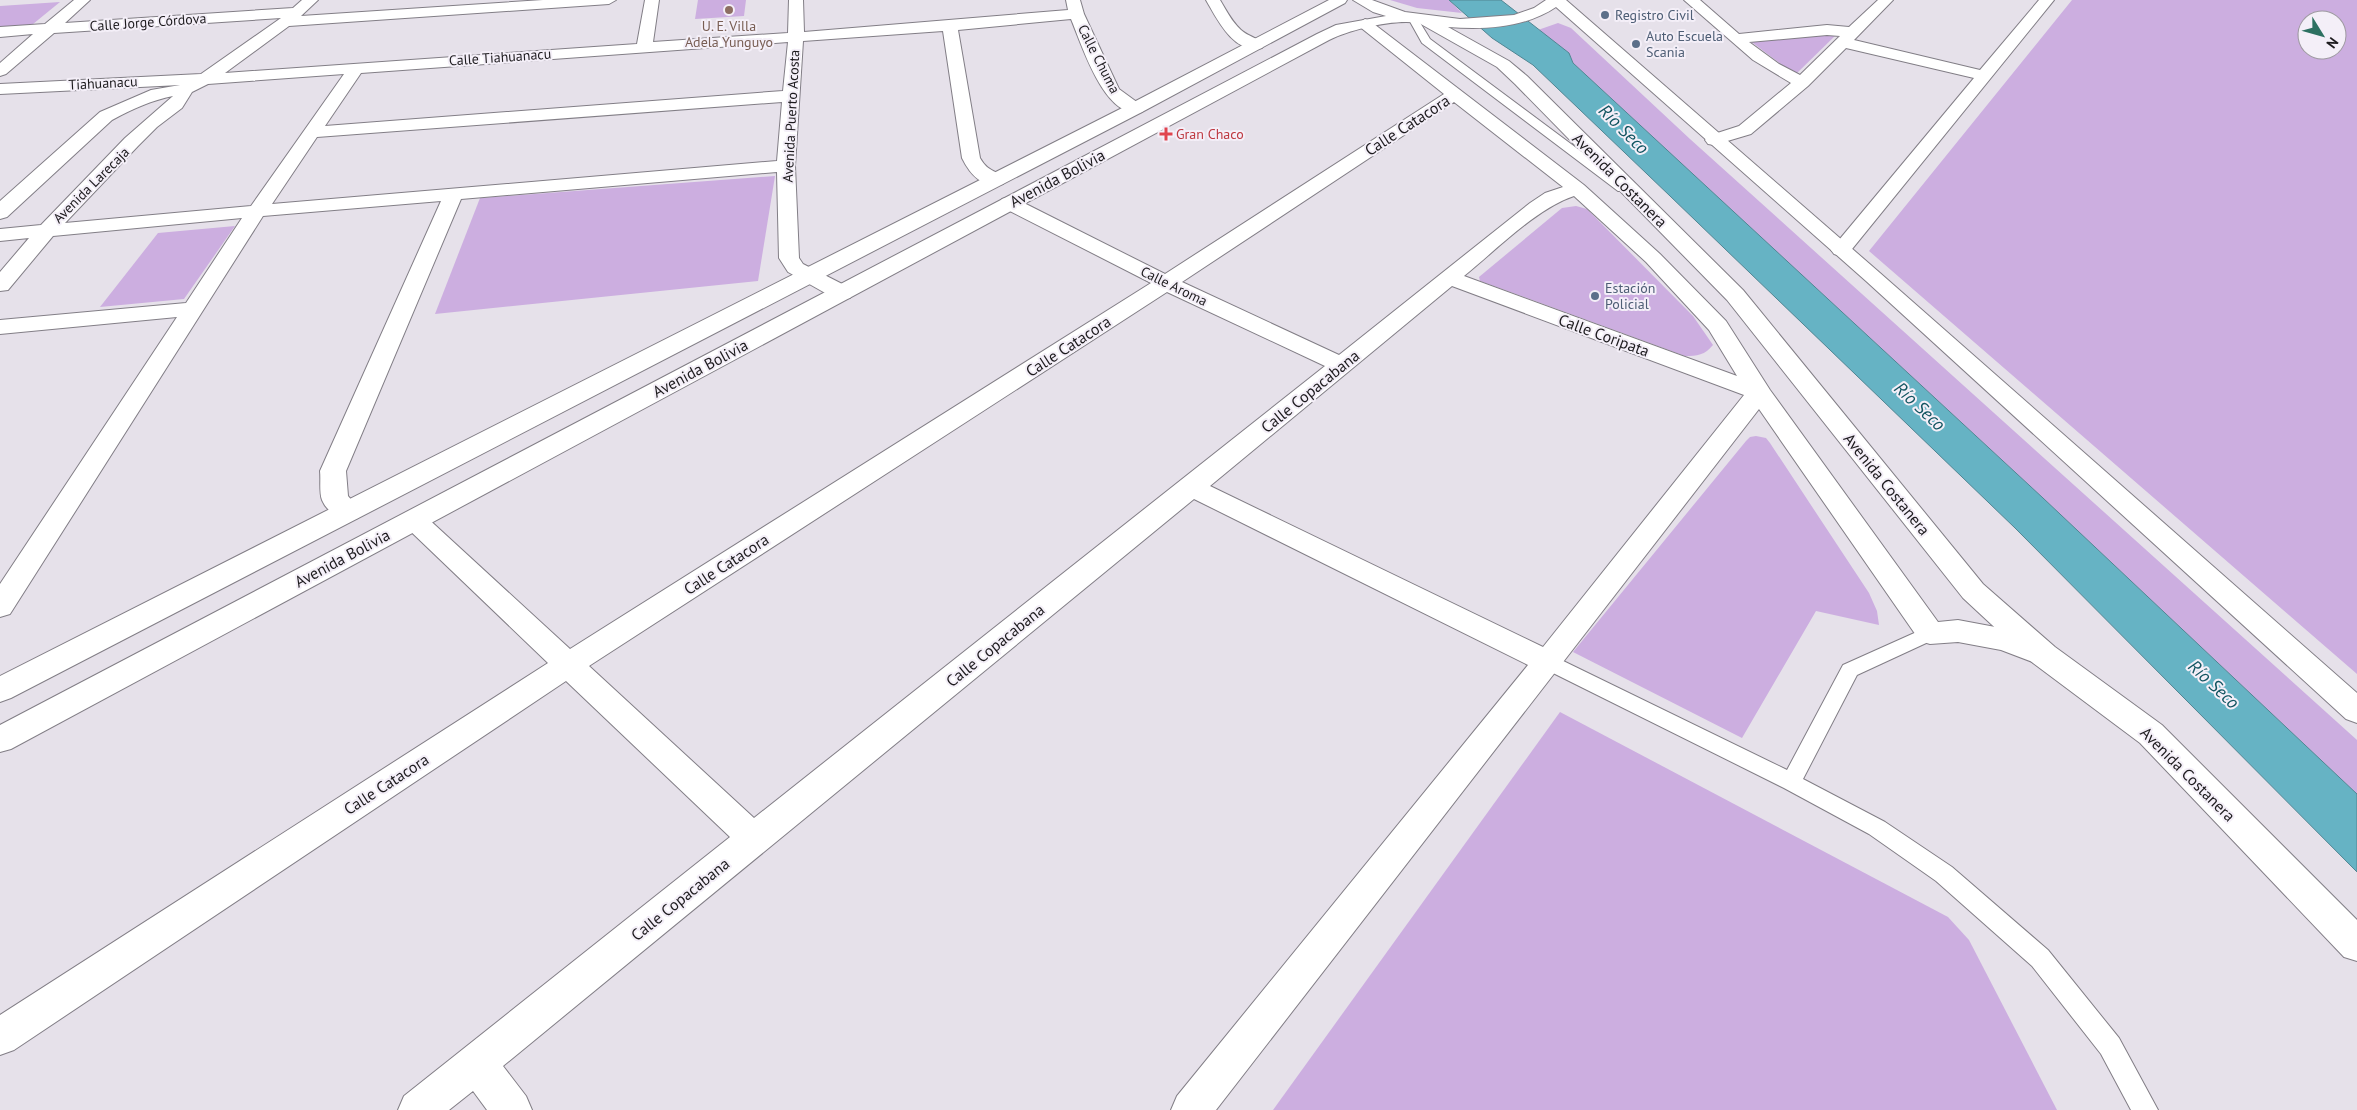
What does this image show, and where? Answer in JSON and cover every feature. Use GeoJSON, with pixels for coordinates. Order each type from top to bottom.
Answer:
{"type":"FeatureCollection","features":[{"type":"Feature","properties":{"kind":"street"},"geometry":{"type":"LineString","coordinates":[[0,71],[82,0]]}},
{"type":"Feature","properties":{"kind":"street","name":"Avenida Larecaja"},"geometry":{"type":"LineString","coordinates":[[3,206],[106,116],[125,106],[157,94],[185,89],[205,79],[312,0]]}},
{"type":"Feature","properties":{"kind":"street","name":"Calle Jorge Córdova"},"geometry":{"type":"LineString","coordinates":[[0,32],[609,0]]}},
{"type":"Feature","properties":{"kind":"street"},"geometry":{"type":"LineString","coordinates":[[644,46],[652,0]]}},
{"type":"Feature","properties":{"kind":"street","name":"Avenida Puerto Acosta"},"geometry":{"type":"LineString","coordinates":[[796,0],[796,36],[786,166],[789,258],[795,268],[842,292]]}},
{"type":"Feature","properties":{"kind":"street"},"geometry":{"type":"LineString","coordinates":[[1213,0],[1232,33],[1240,39],[1256,45]]}},
{"type":"Feature","properties":{"kind":"street","name":"Avenida Bolivia"},"geometry":{"type":"LineString","coordinates":[[0,690],[1136,108],[1340,0]]}},
{"type":"Feature","properties":{"kind":"street"},"geometry":{"type":"LineString","coordinates":[[1360,0],[1375,8],[1422,19],[1499,21],[1530,15],[1555,2],[1841,250],[2357,712]]}},
{"type":"Feature","properties":{"kind":"street"},"geometry":{"type":"LineString","coordinates":[[1690,0],[1736,39],[1781,73],[1802,82]]}},
{"type":"Feature","properties":{"kind":"street"},"geometry":{"type":"LineString","coordinates":[[1714,140],[1745,130],[1802,82],[1886,0]]}},
{"type":"Feature","properties":{"kind":"street"},"geometry":{"type":"LineString","coordinates":[[1841,250],[2047,0]]}},
{"type":"Feature","properties":{"kind":"street","name":"Calle Tiahuanacu"},"geometry":{"type":"LineString","coordinates":[[205,79],[644,46],[950,26],[1074,7]]}},
{"type":"Feature","properties":{"kind":"street","name":"Calle Chuma"},"geometry":{"type":"LineString","coordinates":[[1074,7],[1112,92],[1127,104],[1136,108]]}},
{"type":"Feature","properties":{"kind":"street","name":"Avenida Bolivia"},"geometry":{"type":"LineString","coordinates":[[0,740],[1323,37],[1341,28],[1422,19]]}},
{"type":"Feature","properties":{"kind":"street","name":"Avenida Costanera"},"geometry":{"type":"LineString","coordinates":[[1422,19],[1511,70],[1734,294],[1973,591],[2044,656],[2151,734],[2357,945]]}},
{"type":"Feature","properties":{"kind":"street"},"geometry":{"type":"LineString","coordinates":[[1365,24],[1577,189],[1653,258],[1718,326],[1759,392],[1930,633],[1958,631],[1987,636],[2006,640],[2044,656]]}},
{"type":"Feature","properties":{"kind":"street"},"geometry":{"type":"LineString","coordinates":[[950,26],[970,158],[979,172],[996,180]]}},
{"type":"Feature","properties":{"kind":"street"},"geometry":{"type":"LineString","coordinates":[[1736,39],[1828,30],[1846,37],[1984,76]]}},
{"type":"Feature","properties":{"kind":"street"},"geometry":{"type":"LineString","coordinates":[[0,606],[258,211],[356,68]]}},
{"type":"Feature","properties":{"kind":"street","name":"Tiahuanacu"},"geometry":{"type":"LineString","coordinates":[[0,89],[112,82],[205,79]]}},
{"type":"Feature","properties":{"kind":"street","name":"Avenida Larecaja"},"geometry":{"type":"LineString","coordinates":[[0,285],[46,230],[153,122],[182,98],[185,89]]}},
{"type":"Feature","properties":{"kind":"street","name":"Calle Catacora"},"geometry":{"type":"LineString","coordinates":[[0,1037],[568,664],[1166,283],[1455,94]]}},
{"type":"Feature","properties":{"kind":"street"},"geometry":{"type":"LineString","coordinates":[[313,132],[790,96]]}},
{"type":"Feature","properties":{"kind":"street"},"geometry":{"type":"LineString","coordinates":[[0,236],[46,230],[258,211],[453,196],[786,166]]}},
{"type":"Feature","properties":{"kind":"street","name":"Calle Copacabana"},"geometry":{"type":"LineString","coordinates":[[418,1110],[1537,207],[1552,197],[1577,189]]}},
{"type":"Feature","properties":{"kind":"street"},"geometry":{"type":"LineString","coordinates":[[348,512],[335,499],[333,471],[453,196]]}},
{"type":"Feature","properties":{"kind":"street","name":"Calle Aroma"},"geometry":{"type":"LineString","coordinates":[[1009,203],[1166,283],[1342,365]]}},
{"type":"Feature","properties":{"kind":"street","name":"Calle Coripata"},"geometry":{"type":"LineString","coordinates":[[1449,278],[1759,392]]}},
{"type":"Feature","properties":{"kind":"street"},"geometry":{"type":"LineString","coordinates":[[0,327],[195,309]]}},
{"type":"Feature","properties":{"kind":"street"},"geometry":{"type":"LineString","coordinates":[[1191,1110],[1548,662],[1759,392]]}},
{"type":"Feature","properties":{"kind":"street"},"geometry":{"type":"LineString","coordinates":[[1191,487],[1548,662]]}},
{"type":"Feature","properties":{"kind":"street"},"geometry":{"type":"LineString","coordinates":[[414,520],[754,839]]}},
{"type":"Feature","properties":{"kind":"street"},"geometry":{"type":"LineString","coordinates":[[476,1064],[512,1110]]}},
{"type":"Feature","properties":{"kind":"lane"},"geometry":{"type":"LineString","coordinates":[[1791,782],[1850,670],[1930,633]]}},
{"type":"Feature","properties":{"kind":"lane"},"geometry":{"type":"LineString","coordinates":[[1548,662],[1791,782],[1877,828],[1944,874],[2040,958],[2110,1046],[2145,1110]]}},
{"type":"Feature","properties":{"kind":"shaded area"},"geometry":{"type":"Polygon","coordinates":[[[698,0],[746,0],[744,16],[695,19],[698,0]]]}},
{"type":"Feature","properties":{"kind":"shaded area"},"geometry":{"type":"Polygon","coordinates":[[[1390,0],[1449,0],[1462,13],[1417,8],[1390,0]]]}},
{"type":"Feature","properties":{"kind":"shaded area"},"geometry":{"type":"Polygon","coordinates":[[[2072,0],[2357,0],[2357,674],[1869,251],[2072,0]]]}},
{"type":"Feature","properties":{"kind":"shaded area"},"geometry":{"type":"Polygon","coordinates":[[[60,2],[22,33],[0,35],[0,6],[60,2]]]}},
{"type":"Feature","properties":{"kind":"shaded area"},"geometry":{"type":"Polygon","coordinates":[[[1558,23],[1571,28],[1690,139],[2357,740],[2357,794],[2043,498],[1573,63],[1569,53],[1538,30],[1558,23]]]}},
{"type":"Feature","properties":{"kind":"shaded area"},"geometry":{"type":"Polygon","coordinates":[[[1837,34],[1795,75],[1749,40],[1837,34]]]}},
{"type":"Feature","properties":{"kind":"shaded area"},"geometry":{"type":"Polygon","coordinates":[[[775,176],[758,281],[435,314],[480,198],[775,176]]]}},
{"type":"Feature","properties":{"kind":"shaded area"},"geometry":{"type":"Polygon","coordinates":[[[1576,206],[1587,209],[1693,316],[1713,345],[1707,351],[1693,356],[1685,356],[1480,281],[1479,277],[1562,208],[1576,206]]]}},
{"type":"Feature","properties":{"kind":"shaded area"},"geometry":{"type":"Polygon","coordinates":[[[235,226],[184,299],[100,307],[158,233],[235,226]]]}},
{"type":"Feature","properties":{"kind":"shaded area"},"geometry":{"type":"Polygon","coordinates":[[[1750,437],[1766,438],[1770,443],[1869,593],[1877,611],[1879,625],[1816,611],[1742,738],[1573,652],[1746,441],[1750,437]]]}},
{"type":"Feature","properties":{"kind":"shaded area"},"geometry":{"type":"Polygon","coordinates":[[[1560,712],[1948,917],[1969,940],[2057,1110],[1273,1110],[1560,712]]]}},
{"type":"Feature","properties":{"kind":"water","name":"Río Seco"},"geometry":{"type":"Polygon","coordinates":[[[1449,0],[1501,0],[1569,53],[1573,63],[2043,498],[2357,794],[2357,872],[2015,528],[1670,196],[1533,65],[1492,38],[1449,0]]]}},
{"type":"Feature","properties":{"kind":"place","name":"U. E. Villa Adela Yunguyo"},"geometry":{"type":"Point","coordinates":[729,10]}},
{"type":"Feature","properties":{"kind":"place","name":"Registro Civil"},"geometry":{"type":"Point","coordinates":[1605,15]}},
{"type":"Feature","properties":{"kind":"place","name":"Auto Escuela Scania"},"geometry":{"type":"Point","coordinates":[1636,44]}},
{"type":"Feature","properties":{"kind":"place","name":"Gran Chaco"},"geometry":{"type":"Point","coordinates":[1166,134]}},
{"type":"Feature","properties":{"kind":"place","name":"Estación Policial"},"geometry":{"type":"Point","coordinates":[1595,296]}}]}
